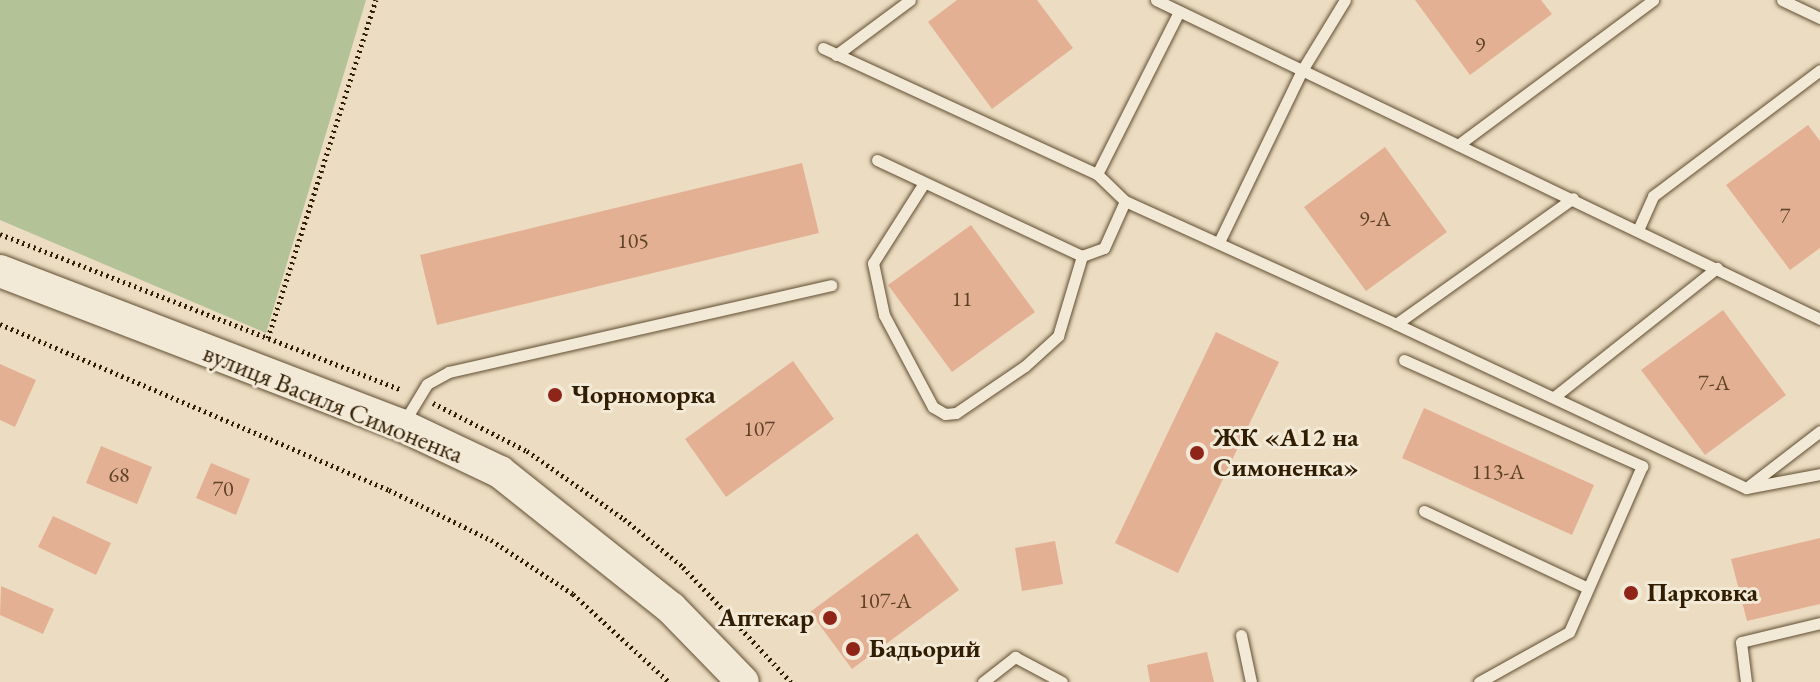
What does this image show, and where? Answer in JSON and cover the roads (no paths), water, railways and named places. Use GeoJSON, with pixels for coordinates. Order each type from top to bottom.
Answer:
{"type":"FeatureCollection","features":[{"type":"Feature","properties":{"kind":"street","name":"вулиця Василя Симоненка"},"geometry":{"type":"LineString","coordinates":[[0,271],[401,425],[500,472],[671,608],[743,682]]}},
{"type":"Feature","properties":{"kind":"lane"},"geometry":{"type":"LineString","coordinates":[[836,55],[910,0]]}},
{"type":"Feature","properties":{"kind":"lane"},"geometry":{"type":"LineString","coordinates":[[1156,0],[1301,72],[1818,316]]}},
{"type":"Feature","properties":{"kind":"lane"},"geometry":{"type":"LineString","coordinates":[[1219,242],[1301,72],[1345,0]]}},
{"type":"Feature","properties":{"kind":"lane"},"geometry":{"type":"LineString","coordinates":[[1458,145],[1653,0]]}},
{"type":"Feature","properties":{"kind":"lane"},"geometry":{"type":"LineString","coordinates":[[1782,0],[1820,18]]}},
{"type":"Feature","properties":{"kind":"lane"},"geometry":{"type":"LineString","coordinates":[[1097,174],[1179,12]]}},
{"type":"Feature","properties":{"kind":"lane"},"geometry":{"type":"LineString","coordinates":[[823,48],[1097,174],[1125,201],[1746,488],[1820,474]]}},
{"type":"Feature","properties":{"kind":"lane"},"geometry":{"type":"LineString","coordinates":[[1638,230],[1653,196],[1820,70]]}},
{"type":"Feature","properties":{"kind":"lane"},"geometry":{"type":"LineString","coordinates":[[877,160],[1082,256],[1104,248],[1125,201]]}},
{"type":"Feature","properties":{"kind":"lane"},"geometry":{"type":"LineString","coordinates":[[924,183],[873,263],[884,315],[933,407],[945,414],[956,413],[1025,366],[1058,336],[1082,256]]}},
{"type":"Feature","properties":{"kind":"lane"},"geometry":{"type":"LineString","coordinates":[[1396,324],[1573,198]]}},
{"type":"Feature","properties":{"kind":"lane"},"geometry":{"type":"LineString","coordinates":[[1554,397],[1717,268]]}},
{"type":"Feature","properties":{"kind":"lane"},"geometry":{"type":"LineString","coordinates":[[401,425],[427,384],[449,372],[831,285]]}},
{"type":"Feature","properties":{"kind":"lane"},"geometry":{"type":"LineString","coordinates":[[1404,360],[1642,466],[1569,632],[1479,682]]}},
{"type":"Feature","properties":{"kind":"lane"},"geometry":{"type":"LineString","coordinates":[[1746,488],[1820,431]]}},
{"type":"Feature","properties":{"kind":"lane"},"geometry":{"type":"LineString","coordinates":[[1424,511],[1588,588]]}},
{"type":"Feature","properties":{"kind":"lane"},"geometry":{"type":"LineString","coordinates":[[1746,682],[1741,642],[1820,623]]}},
{"type":"Feature","properties":{"kind":"lane"},"geometry":{"type":"LineString","coordinates":[[1241,635],[1251,682]]}},
{"type":"Feature","properties":{"kind":"lane"},"geometry":{"type":"LineString","coordinates":[[983,682],[1015,657],[1062,682]]}},
{"type":"Feature","properties":{"kind":"place","name":"Чорноморка"},"geometry":{"type":"Point","coordinates":[555,395]}},
{"type":"Feature","properties":{"kind":"place","name":"ЖК «А12 на Симоненка»"},"geometry":{"type":"Point","coordinates":[1197,453]}},
{"type":"Feature","properties":{"kind":"place","name":"Парковка"},"geometry":{"type":"Point","coordinates":[1631,593]}},
{"type":"Feature","properties":{"kind":"place","name":"Аптекар"},"geometry":{"type":"Point","coordinates":[830,618]}},
{"type":"Feature","properties":{"kind":"place","name":"Бадьорий"},"geometry":{"type":"Point","coordinates":[853,649]}}]}
